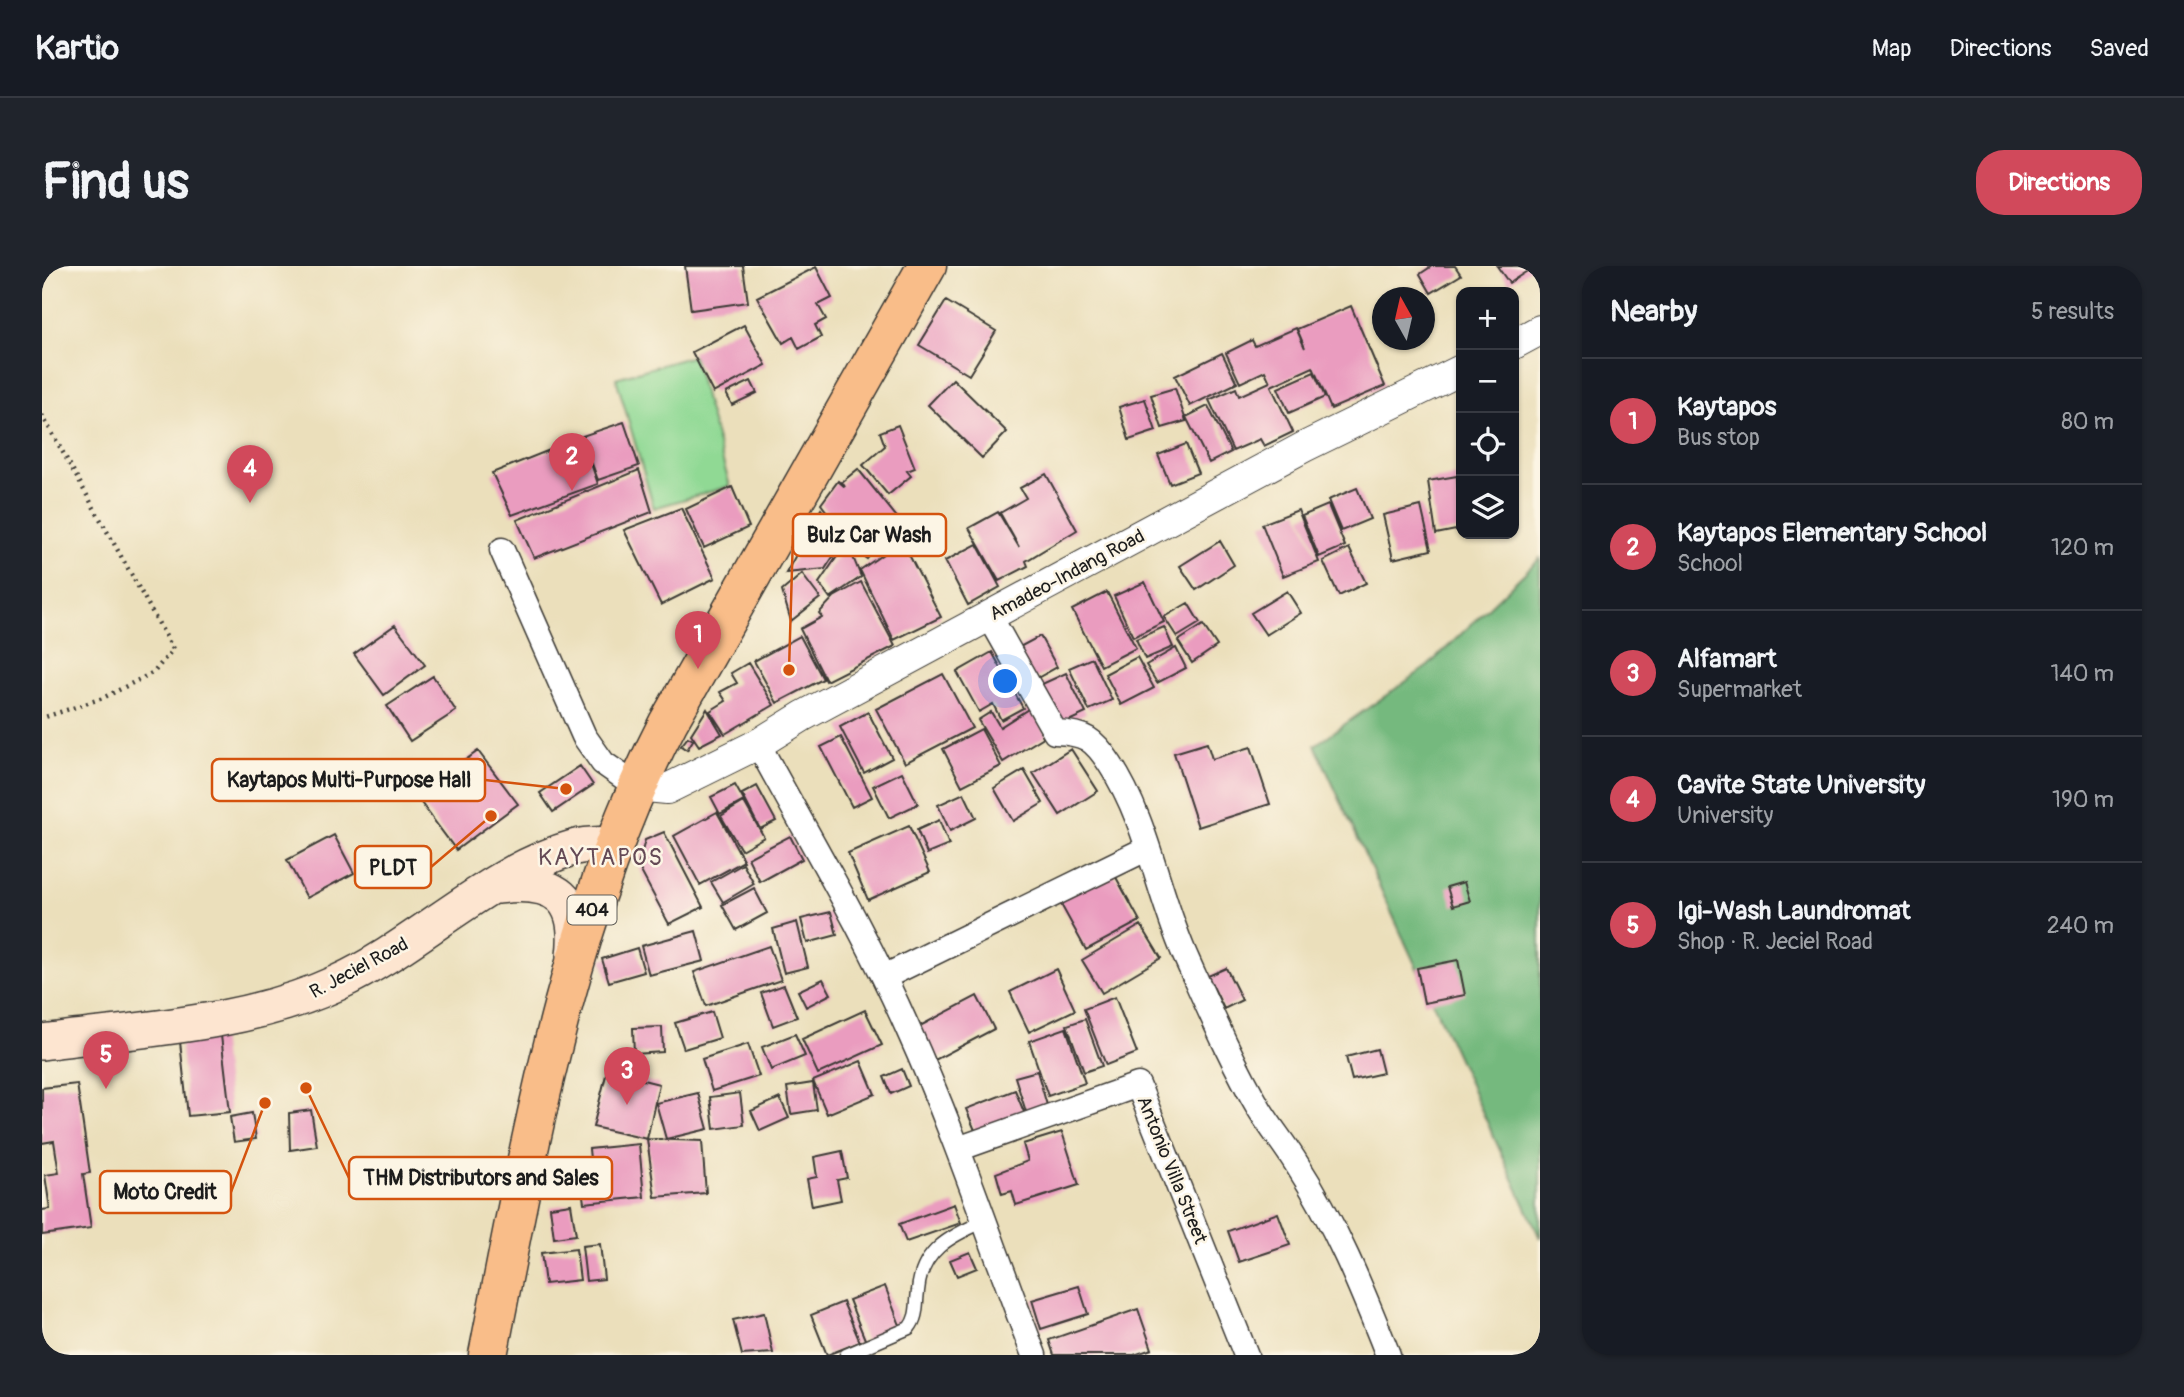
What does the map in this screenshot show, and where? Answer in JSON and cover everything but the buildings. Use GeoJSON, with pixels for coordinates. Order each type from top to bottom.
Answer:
{"type":"FeatureCollection","features":[{"type":"Feature","properties":{"kind":"main road","name":"404"},"geometry":{"type":"LineString","coordinates":[[488,1355],[572,976],[612,844],[636,786],[729,614],[927,266]]}},
{"type":"Feature","properties":{"kind":"main road","name":"R. Jeciel Road"},"geometry":{"type":"LineString","coordinates":[[42,1042],[225,1017],[306,996],[369,967],[492,887],[545,859],[577,847],[612,844]]}},
{"type":"Feature","properties":{"kind":"main road"},"geometry":{"type":"LineString","coordinates":[[492,887],[537,884],[547,887],[568,904],[577,933],[572,976]]}},
{"type":"Feature","properties":{"kind":"street"},"geometry":{"type":"LineString","coordinates":[[1519,341],[1540,330]]}},
{"type":"Feature","properties":{"kind":"street","name":"Amadeo-Indang Road"},"geometry":{"type":"LineString","coordinates":[[636,786],[661,790],[758,744],[803,716],[1304,447],[1456,372]]}},
{"type":"Feature","properties":{"kind":"street"},"geometry":{"type":"LineString","coordinates":[[502,550],[584,736],[603,763],[636,786]]}},
{"type":"Feature","properties":{"kind":"street"},"geometry":{"type":"LineString","coordinates":[[990,617],[1055,732],[1073,733],[1091,739],[1110,763],[1130,796],[1186,960],[1259,1108],[1297,1164],[1331,1225],[1359,1283],[1388,1355]]}},
{"type":"Feature","properties":{"kind":"street"},"geometry":{"type":"LineString","coordinates":[[758,744],[884,976],[958,1149],[1034,1355]]}},
{"type":"Feature","properties":{"kind":"street"},"geometry":{"type":"LineString","coordinates":[[884,976],[1146,849]]}},
{"type":"Feature","properties":{"kind":"street","name":"Antonio Villa Street"},"geometry":{"type":"LineString","coordinates":[[958,1149],[1138,1085],[1246,1355]]}},
{"type":"Feature","properties":{"kind":"lane"},"geometry":{"type":"LineString","coordinates":[[846,1355],[909,1328],[915,1321],[919,1282],[932,1253],[957,1233],[983,1222]]}},
{"type":"Feature","properties":{"kind":"path"},"geometry":{"type":"LineString","coordinates":[[42,415],[173,649],[154,672],[103,698],[42,718]]}},
{"type":"Feature","properties":{"kind":"green space"},"geometry":{"type":"Polygon","coordinates":[[[693,356],[730,486],[654,508],[616,378],[693,356]]]}},
{"type":"Feature","properties":{"kind":"green space"},"geometry":{"type":"Polygon","coordinates":[[[1540,558],[1540,1238],[1315,745],[1428,666],[1540,558]]]}},
{"type":"Feature","properties":{"kind":"place","name":"Kaytapos Elementary School"},"geometry":{"type":"Point","coordinates":[572,491]}},
{"type":"Feature","properties":{"kind":"place","name":"Cavite State University"},"geometry":{"type":"Point","coordinates":[250,503]}},
{"type":"Feature","properties":{"kind":"place","name":"Kaytapos"},"geometry":{"type":"Point","coordinates":[698,669]}},
{"type":"Feature","properties":{"kind":"place","name":"Bulz Car Wash"},"geometry":{"type":"Point","coordinates":[789,670]}},
{"type":"Feature","properties":{"kind":"place","name":"Kaytapos Multi-Purpose Hall"},"geometry":{"type":"Point","coordinates":[566,789]}},
{"type":"Feature","properties":{"kind":"place","name":"PLDT"},"geometry":{"type":"Point","coordinates":[491,816]}},
{"type":"Feature","properties":{"kind":"place","name":"THM Distributors and Sales"},"geometry":{"type":"Point","coordinates":[306,1088]}},
{"type":"Feature","properties":{"kind":"place","name":"Igi-Wash Laundromat"},"geometry":{"type":"Point","coordinates":[106,1089]}},
{"type":"Feature","properties":{"kind":"place","name":"Moto Credit"},"geometry":{"type":"Point","coordinates":[265,1103]}},
{"type":"Feature","properties":{"kind":"place","name":"Alfamart"},"geometry":{"type":"Point","coordinates":[627,1105]}},
{"type":"Feature","properties":{"kind":"district","name":"KAYTAPOS"},"geometry":{"type":"Point","coordinates":[601,857]}}]}
